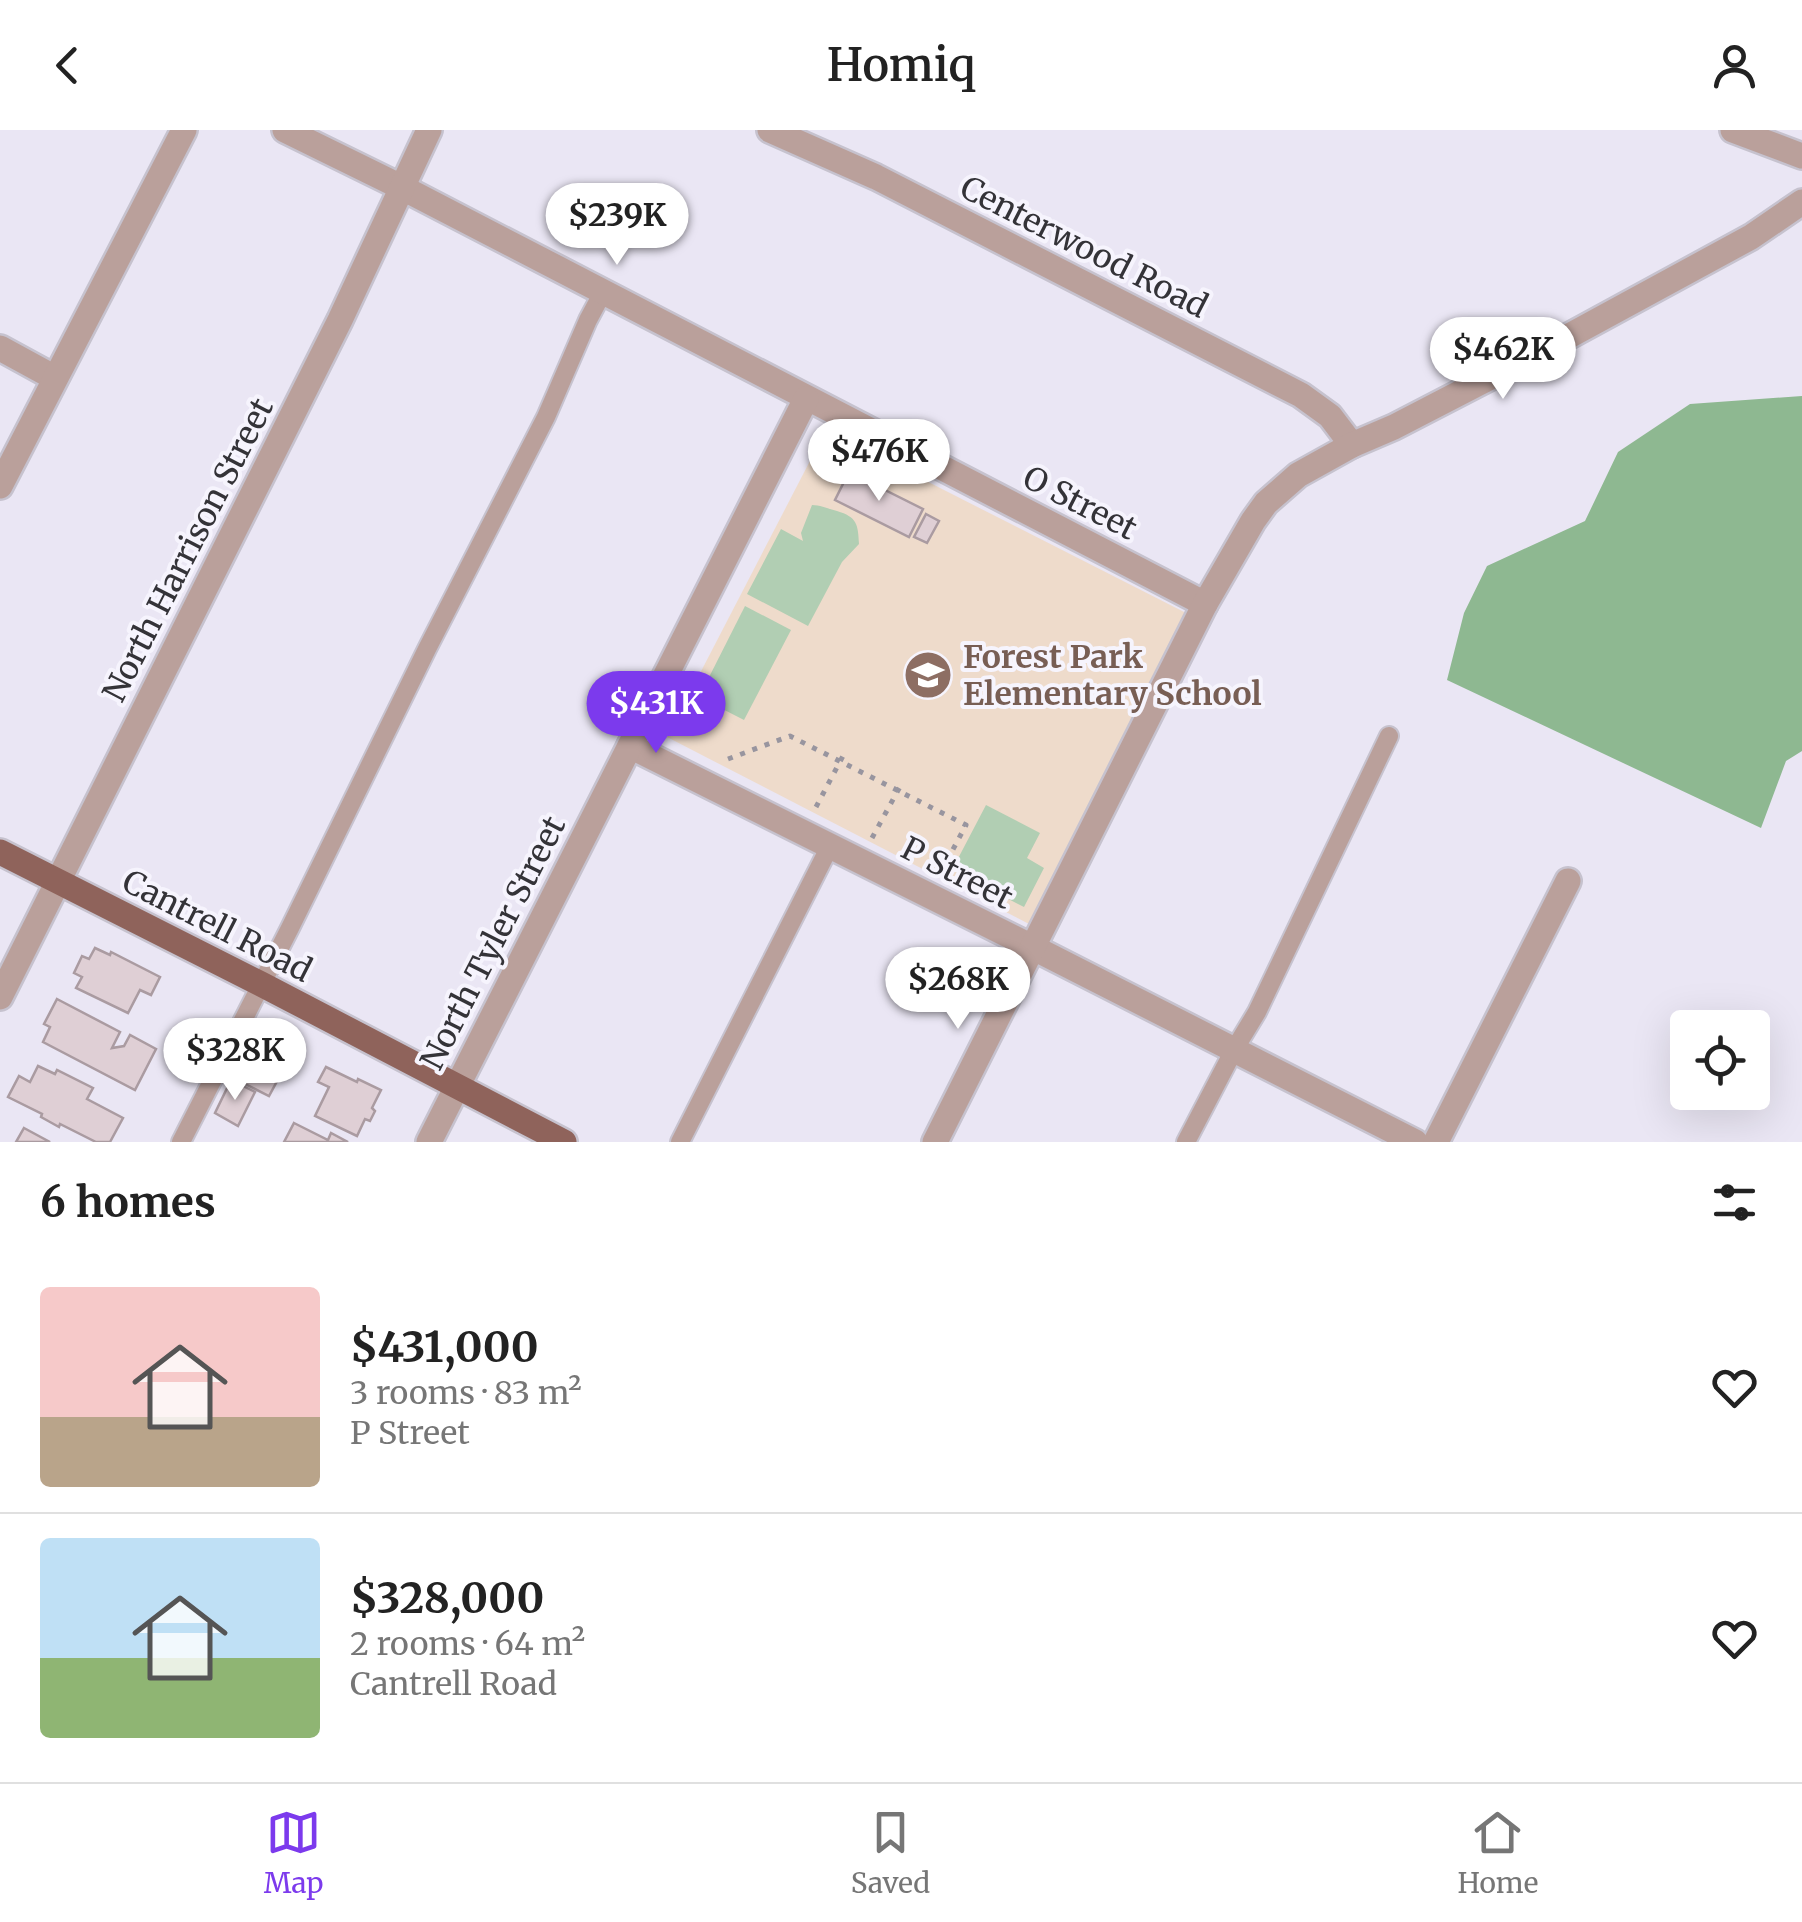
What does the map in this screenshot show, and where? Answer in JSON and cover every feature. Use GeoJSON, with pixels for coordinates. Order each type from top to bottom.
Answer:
{"type":"FeatureCollection","features":[{"type":"Feature","properties":{"kind":"main road","name":"Cantrell Road"},"geometry":{"type":"LineString","coordinates":[[0,852],[564,1142]]}},
{"type":"Feature","properties":{"kind":"street"},"geometry":{"type":"LineString","coordinates":[[0,486],[184,130]]}},
{"type":"Feature","properties":{"kind":"street","name":"O Street"},"geometry":{"type":"LineString","coordinates":[[286,130],[1205,604]]}},
{"type":"Feature","properties":{"kind":"street","name":"North Harrison Street"},"geometry":{"type":"LineString","coordinates":[[0,997],[340,320],[430,130]]}},
{"type":"Feature","properties":{"kind":"street","name":"Centerwood Road"},"geometry":{"type":"LineString","coordinates":[[770,130],[876,177],[1301,394],[1330,416],[1352,445]]}},
{"type":"Feature","properties":{"kind":"street"},"geometry":{"type":"LineString","coordinates":[[1733,130],[1802,156]]}},
{"type":"Feature","properties":{"kind":"street"},"geometry":{"type":"LineString","coordinates":[[934,1142],[1205,604],[1266,503],[1298,475],[1558,342],[1751,237],[1802,202]]}},
{"type":"Feature","properties":{"kind":"street"},"geometry":{"type":"LineString","coordinates":[[0,348],[55,378]]}},
{"type":"Feature","properties":{"kind":"street","name":"North Tyler Street"},"geometry":{"type":"LineString","coordinates":[[429,1142],[806,398]]}},
{"type":"Feature","properties":{"kind":"street","name":"P Street"},"geometry":{"type":"LineString","coordinates":[[630,746],[1416,1142]]}},
{"type":"Feature","properties":{"kind":"street"},"geometry":{"type":"LineString","coordinates":[[1436,1142],[1568,881]]}},
{"type":"Feature","properties":{"kind":"lane"},"geometry":{"type":"LineString","coordinates":[[181,1142],[546,416],[603,292]]}},
{"type":"Feature","properties":{"kind":"lane"},"geometry":{"type":"LineString","coordinates":[[1186,1142],[1257,1012],[1390,736]]}},
{"type":"Feature","properties":{"kind":"lane"},"geometry":{"type":"LineString","coordinates":[[680,1142],[830,846]]}},
{"type":"Feature","properties":{"kind":"path"},"geometry":{"type":"LineString","coordinates":[[728,759],[790,736],[900,786],[966,824],[942,870]]}},
{"type":"Feature","properties":{"kind":"path"},"geometry":{"type":"LineString","coordinates":[[816,807],[842,757]]}},
{"type":"Feature","properties":{"kind":"path"},"geometry":{"type":"LineString","coordinates":[[872,838],[900,786]]}},
{"type":"Feature","properties":{"kind":"shaded area","name":"Forest Park Elementary School"},"geometry":{"type":"Polygon","coordinates":[[[826,430],[1188,614],[1029,924],[667,737],[826,430]]]}},
{"type":"Feature","properties":{"kind":"green space"},"geometry":{"type":"Polygon","coordinates":[[[1802,396],[1802,751],[1786,761],[1761,828],[1447,680],[1464,613],[1487,566],[1585,521],[1618,452],[1690,404],[1802,396]]]}},
{"type":"Feature","properties":{"kind":"green space"},"geometry":{"type":"Polygon","coordinates":[[[812,505],[849,516],[857,526],[859,544],[842,562],[808,626],[747,594],[781,529],[803,541],[801,533],[812,505]]]}},
{"type":"Feature","properties":{"kind":"green space"},"geometry":{"type":"Polygon","coordinates":[[[745,606],[791,630],[744,720],[699,697],[745,606]]]}},
{"type":"Feature","properties":{"kind":"green space"},"geometry":{"type":"Polygon","coordinates":[[[986,805],[1040,833],[1027,858],[1044,868],[1024,907],[952,870],[986,805]]]}},
{"type":"Feature","properties":{"kind":"building"},"geometry":{"type":"Polygon","coordinates":[[[849,472],[923,509],[909,537],[835,500],[849,472]]]}},
{"type":"Feature","properties":{"kind":"building"},"geometry":{"type":"Polygon","coordinates":[[[926,514],[939,521],[927,543],[914,537],[926,514]]]}},
{"type":"Feature","properties":{"kind":"building"},"geometry":{"type":"Polygon","coordinates":[[[95,948],[160,977],[151,995],[140,990],[128,1013],[76,988],[82,977],[74,973],[82,956],[89,959],[95,948]]]}},
{"type":"Feature","properties":{"kind":"building"},"geometry":{"type":"Polygon","coordinates":[[[57,999],[120,1032],[112,1048],[124,1046],[130,1035],[156,1049],[135,1090],[43,1042],[50,1027],[44,1024],[57,999]]]}},
{"type":"Feature","properties":{"kind":"building"},"geometry":{"type":"Polygon","coordinates":[[[252,1055],[283,1070],[269,1096],[239,1081],[252,1055]]]}},
{"type":"Feature","properties":{"kind":"building"},"geometry":{"type":"Polygon","coordinates":[[[38,1066],[55,1074],[57,1070],[93,1088],[87,1099],[123,1118],[110,1142],[96,1142],[60,1124],[59,1127],[8,1097],[19,1076],[30,1082],[38,1066]]]}},
{"type":"Feature","properties":{"kind":"building"},"geometry":{"type":"Polygon","coordinates":[[[326,1067],[381,1090],[370,1121],[365,1119],[357,1136],[315,1116],[329,1087],[318,1082],[326,1067]]]}},
{"type":"Feature","properties":{"kind":"building"},"geometry":{"type":"Polygon","coordinates":[[[231,1080],[255,1092],[238,1126],[215,1113],[231,1080]]]}},
{"type":"Feature","properties":{"kind":"building"},"geometry":{"type":"Polygon","coordinates":[[[294,1123],[328,1140],[331,1133],[348,1142],[284,1142],[294,1123]]]}},
{"type":"Feature","properties":{"kind":"building"},"geometry":{"type":"Polygon","coordinates":[[[24,1128],[50,1142],[16,1142],[24,1128]]]}},
{"type":"Feature","properties":{"kind":"place","name":"Forest Park Elementary School"},"geometry":{"type":"Point","coordinates":[928,675]}}]}
